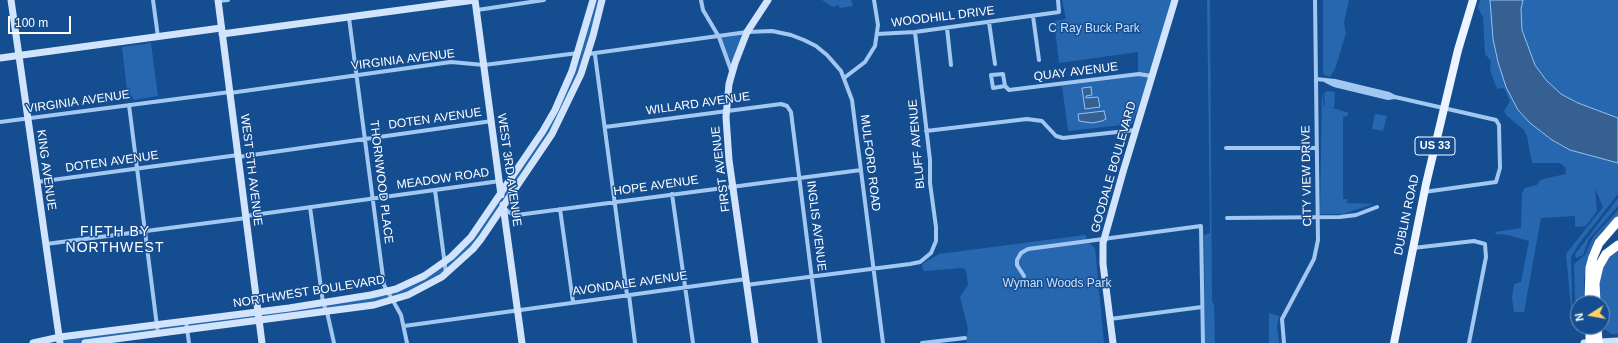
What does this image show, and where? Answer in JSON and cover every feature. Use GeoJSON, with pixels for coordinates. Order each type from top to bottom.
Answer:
{"type":"FeatureCollection","features":[{"type":"Feature","properties":{"kind":"highway"},"geometry":{"type":"LineString","coordinates":[[1589,295],[1590,268],[1593,257],[1599,243],[1618,221]]}},
{"type":"Feature","properties":{"kind":"highway"},"geometry":{"type":"LineString","coordinates":[[1596,295],[1596,278],[1599,266],[1606,254],[1618,245]]}},
{"type":"Feature","properties":{"kind":"main road","name":"KING AVENUE"},"geometry":{"type":"LineString","coordinates":[[11,0],[60,340]]}},
{"type":"Feature","properties":{"kind":"main road"},"geometry":{"type":"LineString","coordinates":[[0,58],[158,37],[349,18],[475,0]]}},
{"type":"Feature","properties":{"kind":"main road","name":"WEST 3RD AVENUE"},"geometry":{"type":"LineString","coordinates":[[475,0],[522,343]]}},
{"type":"Feature","properties":{"kind":"main road","name":"NORTHWEST BOULEVARD"},"geometry":{"type":"LineString","coordinates":[[85,343],[188,331],[374,305],[393,300],[422,288],[446,273],[473,249],[552,134],[591,54],[602,0]]}},
{"type":"Feature","properties":{"kind":"main road","name":"FIRST AVENUE"},"geometry":{"type":"LineString","coordinates":[[755,343],[726,134],[726,111],[732,73],[747,32],[768,0]]}},
{"type":"Feature","properties":{"kind":"main road","name":"GOODALE BOULEVARD"},"geometry":{"type":"LineString","coordinates":[[1113,343],[1103,264],[1104,239],[1151,76],[1175,0]]}},
{"type":"Feature","properties":{"kind":"main road","name":"DUBLIN ROAD"},"geometry":{"type":"LineString","coordinates":[[1394,343],[1424,192],[1444,108],[1473,0]]}},
{"type":"Feature","properties":{"kind":"main road","name":"WEST 5TH AVENUE"},"geometry":{"type":"LineString","coordinates":[[218,1],[262,343]]}},
{"type":"Feature","properties":{"kind":"main road","name":"NORTHWEST BOULEVARD"},"geometry":{"type":"LineString","coordinates":[[33,343],[157,324],[323,303],[387,292],[417,280],[445,262],[471,237],[555,110],[578,53],[592,1]]}},
{"type":"Feature","properties":{"kind":"main road"},"geometry":{"type":"LineString","coordinates":[[1584,343],[1618,341]]}},
{"type":"Feature","properties":{"kind":"street"},"geometry":{"type":"LineString","coordinates":[[153,0],[158,37]]}},
{"type":"Feature","properties":{"kind":"street"},"geometry":{"type":"LineString","coordinates":[[218,1],[228,0]]}},
{"type":"Feature","properties":{"kind":"street"},"geometry":{"type":"LineString","coordinates":[[477,10],[544,0]]}},
{"type":"Feature","properties":{"kind":"street"},"geometry":{"type":"LineString","coordinates":[[701,0],[703,10],[719,37],[732,73]]}},
{"type":"Feature","properties":{"kind":"street"},"geometry":{"type":"LineString","coordinates":[[635,343],[605,127],[591,54],[747,32],[780,32],[804,40],[816,46],[827,55],[844,78],[865,62],[875,46],[878,25],[874,0]]}},
{"type":"Feature","properties":{"kind":"street","name":"WOODHILL DRIVE"},"geometry":{"type":"LineString","coordinates":[[877,34],[914,32],[1060,12],[1058,0]]}},
{"type":"Feature","properties":{"kind":"street","name":"CITY VIEW DRIVE"},"geometry":{"type":"LineString","coordinates":[[1284,343],[1282,319],[1314,260],[1318,240],[1315,0]]}},
{"type":"Feature","properties":{"kind":"street"},"geometry":{"type":"LineString","coordinates":[[1033,16],[1039,60]]}},
{"type":"Feature","properties":{"kind":"street","name":"THORNWOOD PLACE"},"geometry":{"type":"LineString","coordinates":[[349,18],[384,285],[393,300],[404,326],[407,343]]}},
{"type":"Feature","properties":{"kind":"street"},"geometry":{"type":"LineString","coordinates":[[989,22],[995,64]]}},
{"type":"Feature","properties":{"kind":"street"},"geometry":{"type":"LineString","coordinates":[[946,28],[951,65]]}},
{"type":"Feature","properties":{"kind":"street","name":"BLUFF AVENUE"},"geometry":{"type":"LineString","coordinates":[[914,32],[936,235],[931,253]]}},
{"type":"Feature","properties":{"kind":"street","name":"VIRGINIA AVENUE"},"geometry":{"type":"LineString","coordinates":[[0,122],[357,76],[451,62],[484,65],[578,53]]}},
{"type":"Feature","properties":{"kind":"street","name":"QUAY AVENUE"},"geometry":{"type":"LineString","coordinates":[[1005,86],[992,88],[990,75],[1002,74],[1005,86],[1009,90],[1139,74],[1151,76]]}},
{"type":"Feature","properties":{"kind":"street","name":"MULFORD ROAD"},"geometry":{"type":"LineString","coordinates":[[844,78],[852,100],[883,343]]}},
{"type":"Feature","properties":{"kind":"street"},"geometry":{"type":"LineString","coordinates":[[1316,79],[1334,81],[1352,87],[1389,94],[1395,97],[1492,119],[1498,122],[1500,168],[1496,182],[1424,192]]}},
{"type":"Feature","properties":{"kind":"street","name":"WILLARD AVENUE"},"geometry":{"type":"LineString","coordinates":[[605,127],[781,104],[788,106],[791,112]]}},
{"type":"Feature","properties":{"kind":"street"},"geometry":{"type":"LineString","coordinates":[[129,105],[158,334]]}},
{"type":"Feature","properties":{"kind":"street","name":"INGLIS AVENUE"},"geometry":{"type":"LineString","coordinates":[[791,112],[820,343]]}},
{"type":"Feature","properties":{"kind":"street"},"geometry":{"type":"LineString","coordinates":[[926,132],[1027,119],[1042,121],[1059,137],[1135,130]]}},
{"type":"Feature","properties":{"kind":"street","name":"DOTEN AVENUE"},"geometry":{"type":"LineString","coordinates":[[37,182],[492,121]]}},
{"type":"Feature","properties":{"kind":"street"},"geometry":{"type":"LineString","coordinates":[[1226,148],[1317,148]]}},
{"type":"Feature","properties":{"kind":"street","name":"HOPE AVENUE"},"geometry":{"type":"LineString","coordinates":[[503,206],[510,213],[517,215],[861,170]]}},
{"type":"Feature","properties":{"kind":"street","name":"MEADOW ROAD"},"geometry":{"type":"LineString","coordinates":[[46,244],[500,181]]}},
{"type":"Feature","properties":{"kind":"street"},"geometry":{"type":"LineString","coordinates":[[435,190],[446,273]]}},
{"type":"Feature","properties":{"kind":"street"},"geometry":{"type":"LineString","coordinates":[[672,194],[693,343]]}},
{"type":"Feature","properties":{"kind":"street"},"geometry":{"type":"LineString","coordinates":[[1227,218],[1349,216],[1377,206]]}},
{"type":"Feature","properties":{"kind":"street"},"geometry":{"type":"LineString","coordinates":[[310,207],[323,303],[327,312],[334,343]]}},
{"type":"Feature","properties":{"kind":"street"},"geometry":{"type":"LineString","coordinates":[[560,209],[573,302]]}},
{"type":"Feature","properties":{"kind":"street"},"geometry":{"type":"LineString","coordinates":[[1024,276],[1017,264],[1017,260],[1021,253],[1028,249],[1201,226],[1202,343]]}},
{"type":"Feature","properties":{"kind":"street"},"geometry":{"type":"LineString","coordinates":[[1412,248],[1474,241],[1485,244],[1486,257],[1469,343]]}},
{"type":"Feature","properties":{"kind":"street","name":"AVONDALE AVENUE"},"geometry":{"type":"LineString","coordinates":[[404,326],[685,287],[874,269],[918,262],[928,257],[931,253]]}},
{"type":"Feature","properties":{"kind":"street"},"geometry":{"type":"LineString","coordinates":[[1110,319],[1202,307]]}},
{"type":"Feature","properties":{"kind":"street"},"geometry":{"type":"LineString","coordinates":[[186,321],[189,343]]}},
{"type":"Feature","properties":{"kind":"street"},"geometry":{"type":"LineString","coordinates":[[922,343],[965,338]]}},
{"type":"Feature","properties":{"kind":"green space"},"geometry":{"type":"Polygon","coordinates":[[[593,0],[602,0],[568,104],[486,233],[447,273],[393,300],[85,343],[60,343],[60,337],[304,306],[410,283],[461,248],[523,161],[566,86],[593,0]]]}},
{"type":"Feature","properties":{"kind":"green space"},"geometry":{"type":"Polygon","coordinates":[[[822,0],[851,0],[853,6],[840,8],[838,5],[833,7],[822,0]]]}},
{"type":"Feature","properties":{"kind":"green space","name":"C Ray Buck Park"},"geometry":{"type":"Polygon","coordinates":[[[1062,0],[1175,0],[1161,46],[1132,124],[1068,131],[1062,86],[1138,76],[1138,52],[1059,63],[1054,21],[1066,19],[1062,0]]]}},
{"type":"Feature","properties":{"kind":"green space"},"geometry":{"type":"Polygon","coordinates":[[[1207,0],[1210,0],[1212,301],[1214,305],[1215,343],[1205,343],[1204,235],[1210,233],[1207,0]]]}},
{"type":"Feature","properties":{"kind":"green space"},"geometry":{"type":"Polygon","coordinates":[[[1323,0],[1349,0],[1344,23],[1346,33],[1335,69],[1330,77],[1324,75],[1323,72],[1323,0]]]}},
{"type":"Feature","properties":{"kind":"green space"},"geometry":{"type":"Polygon","coordinates":[[[1480,0],[1490,0],[1493,39],[1498,62],[1506,87],[1518,110],[1530,123],[1552,140],[1570,150],[1618,163],[1618,194],[1578,245],[1571,257],[1572,295],[1570,295],[1570,297],[1566,254],[1603,207],[1595,188],[1597,211],[1586,226],[1575,227],[1575,216],[1541,218],[1524,312],[1514,312],[1512,298],[1514,284],[1521,282],[1529,241],[1508,235],[1496,234],[1495,232],[1521,228],[1522,193],[1525,188],[1537,185],[1540,180],[1566,174],[1565,167],[1560,163],[1532,163],[1527,136],[1524,130],[1506,115],[1504,111],[1510,101],[1504,88],[1497,89],[1490,70],[1491,61],[1485,54],[1483,17],[1478,8],[1480,0]]]}},
{"type":"Feature","properties":{"kind":"green space"},"geometry":{"type":"Polygon","coordinates":[[[1523,0],[1618,0],[1618,118],[1578,103],[1561,94],[1546,80],[1535,65],[1522,30],[1521,9],[1523,0]]]}},
{"type":"Feature","properties":{"kind":"green space"},"geometry":{"type":"Polygon","coordinates":[[[744,34],[731,68],[720,38],[744,34]]]}},
{"type":"Feature","properties":{"kind":"green space"},"geometry":{"type":"Polygon","coordinates":[[[151,43],[158,96],[134,100],[127,90],[122,47],[151,43]]]}},
{"type":"Feature","properties":{"kind":"green space"},"geometry":{"type":"Polygon","coordinates":[[[1322,91],[1324,106],[1324,94],[1327,91],[1335,92],[1334,108],[1326,106],[1349,113],[1347,116],[1343,117],[1343,199],[1347,199],[1347,203],[1373,204],[1343,214],[1320,214],[1322,91]]]}},
{"type":"Feature","properties":{"kind":"green space"},"geometry":{"type":"Polygon","coordinates":[[[1375,114],[1387,116],[1383,131],[1372,129],[1375,114]]]}},
{"type":"Feature","properties":{"kind":"green space"},"geometry":{"type":"Polygon","coordinates":[[[1618,198],[1618,206],[1589,239],[1583,255],[1576,258],[1575,254],[1618,198]]]}},
{"type":"Feature","properties":{"kind":"green space"},"geometry":{"type":"Polygon","coordinates":[[[1618,210],[1618,216],[1602,231],[1589,253],[1584,279],[1585,295],[1575,295],[1574,264],[1585,255],[1593,237],[1618,210]]]}},
{"type":"Feature","properties":{"kind":"green space","name":"Wyman Woods Park"},"geometry":{"type":"Polygon","coordinates":[[[1085,235],[1087,237],[1085,239],[1095,248],[1104,343],[966,343],[968,329],[960,297],[968,285],[966,270],[963,268],[923,270],[922,264],[939,254],[1085,235]]]}},
{"type":"Feature","properties":{"kind":"green space"},"geometry":{"type":"Polygon","coordinates":[[[1618,248],[1618,334],[1610,333],[1610,295],[1599,295],[1599,280],[1605,259],[1618,248]]]}},
{"type":"Feature","properties":{"kind":"green space"},"geometry":{"type":"Polygon","coordinates":[[[1269,313],[1279,316],[1277,327],[1279,343],[1269,343],[1269,313]]]}},
{"type":"Feature","properties":{"kind":"shaded area"},"geometry":{"type":"Polygon","coordinates":[[[1490,0],[1523,0],[1521,9],[1522,30],[1535,65],[1546,80],[1561,94],[1578,103],[1618,118],[1618,163],[1570,150],[1552,140],[1530,123],[1518,110],[1506,87],[1498,62],[1493,39],[1490,0]]]}},
{"type":"Feature","properties":{"kind":"shaded area"},"geometry":{"type":"Polygon","coordinates":[[[1091,87],[1092,95],[1086,96],[1086,98],[1098,97],[1100,107],[1085,109],[1082,88],[1091,87]]]}},
{"type":"Feature","properties":{"kind":"shaded area"},"geometry":{"type":"Polygon","coordinates":[[[1104,111],[1106,119],[1102,121],[1092,123],[1079,121],[1078,114],[1104,111]]]}},
{"type":"Feature","properties":{"kind":"district","name":"FIFTH BY NORTHWEST"},"geometry":{"type":"Point","coordinates":[115,240]}}]}
